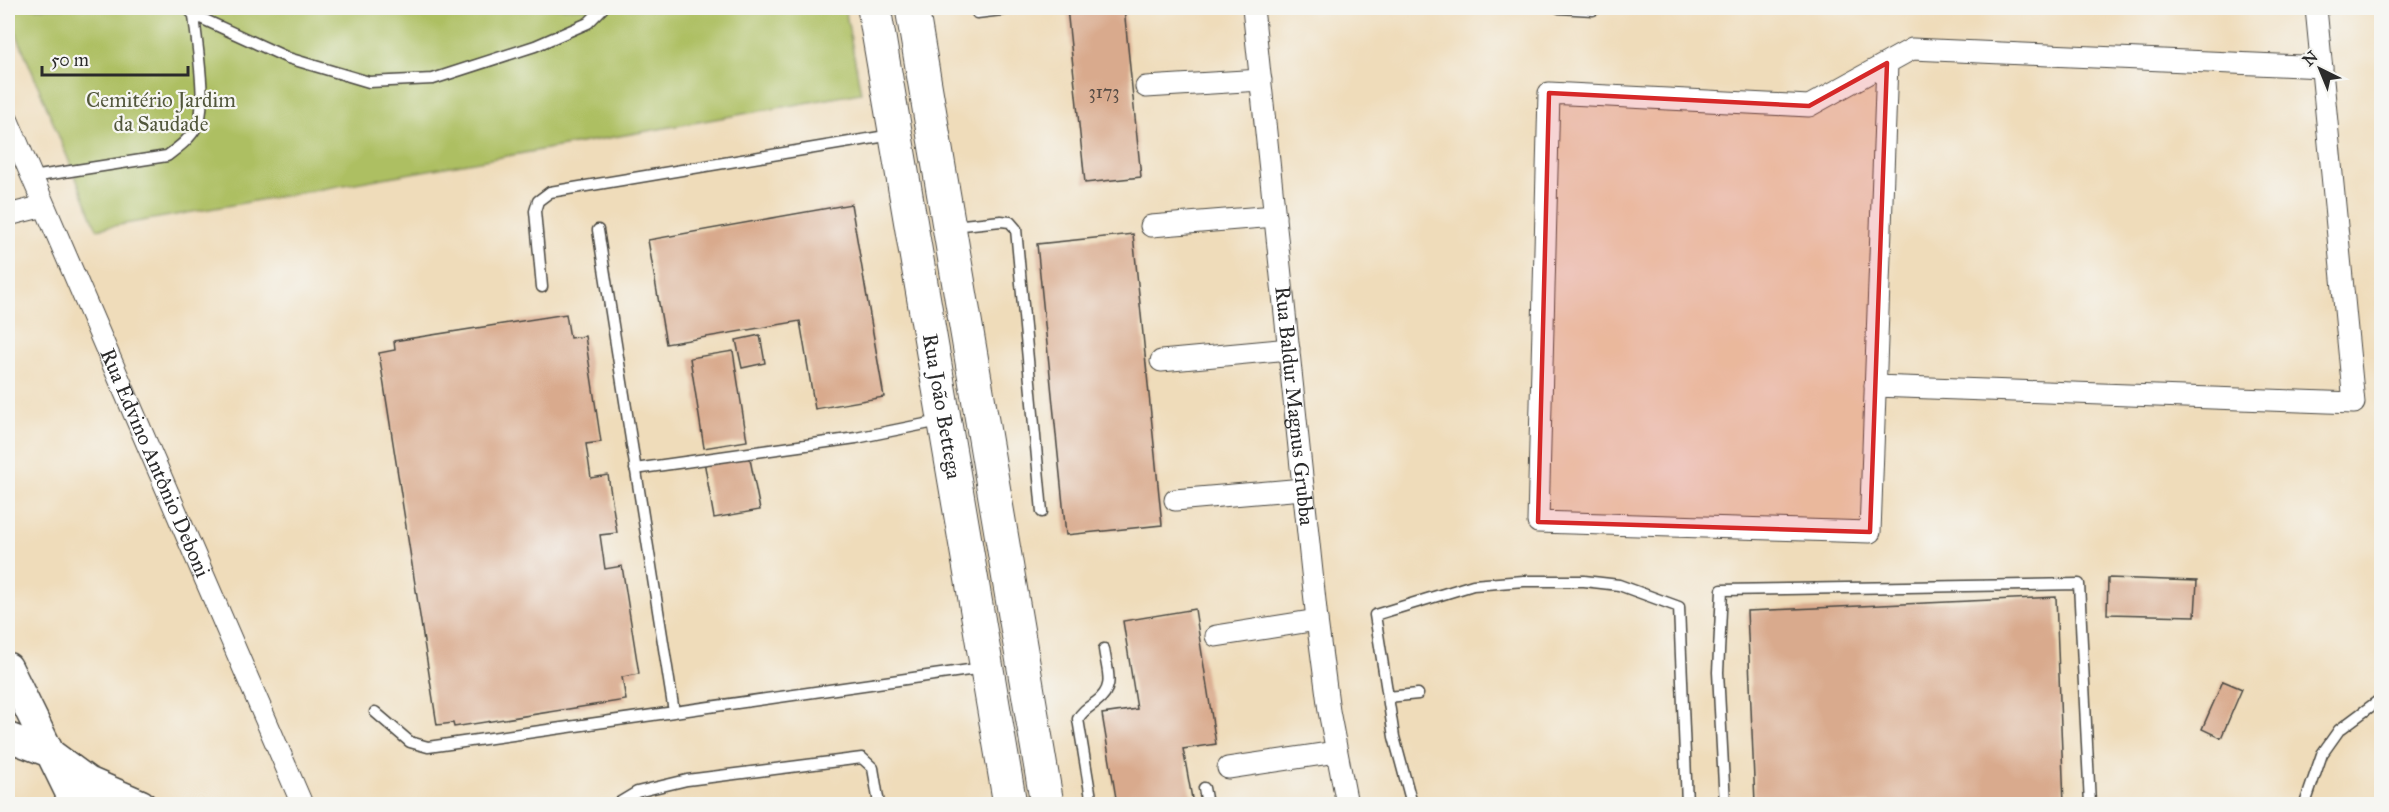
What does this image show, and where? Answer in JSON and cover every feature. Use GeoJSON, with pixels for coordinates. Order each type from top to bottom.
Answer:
{"type":"FeatureCollection","features":[{"type":"Feature","properties":{"kind":"main road","name":"Rua João Bettega"},"geometry":{"type":"LineString","coordinates":[[874,8],[1010,804]]}},
{"type":"Feature","properties":{"kind":"main road","name":"Rua João Bettega"},"geometry":{"type":"LineString","coordinates":[[912,8],[1047,804]]}},
{"type":"Feature","properties":{"kind":"main road"},"geometry":{"type":"LineString","coordinates":[[928,327],[964,320]]}},
{"type":"Feature","properties":{"kind":"main road"},"geometry":{"type":"LineString","coordinates":[[935,369],[971,361]]}},
{"type":"Feature","properties":{"kind":"street","name":"Rua Baldur Magnus Grubba"},"geometry":{"type":"LineString","coordinates":[[1253,8],[1317,620],[1336,752],[1347,804]]}},
{"type":"Feature","properties":{"kind":"street"},"geometry":{"type":"LineString","coordinates":[[1875,386],[2354,403],[2316,8]]}},
{"type":"Feature","properties":{"kind":"street"},"geometry":{"type":"LineString","coordinates":[[1887,63],[1870,532],[1538,522],[1549,93],[1809,106],[1887,63],[1911,50],[2322,68]]}},
{"type":"Feature","properties":{"kind":"street"},"geometry":{"type":"LineString","coordinates":[[1146,87],[1261,80]]}},
{"type":"Feature","properties":{"kind":"street","name":"Rua Edvino Antônio Deboni"},"geometry":{"type":"LineString","coordinates":[[8,121],[302,804]]}},
{"type":"Feature","properties":{"kind":"street"},"geometry":{"type":"LineString","coordinates":[[8,215],[44,206]]}},
{"type":"Feature","properties":{"kind":"street"},"geometry":{"type":"LineString","coordinates":[[1151,226],[1275,216]]}},
{"type":"Feature","properties":{"kind":"street"},"geometry":{"type":"LineString","coordinates":[[1161,361],[1289,349]]}},
{"type":"Feature","properties":{"kind":"street"},"geometry":{"type":"LineString","coordinates":[[1174,500],[1303,489]]}},
{"type":"Feature","properties":{"kind":"street"},"geometry":{"type":"LineString","coordinates":[[1216,636],[1317,620]]}},
{"type":"Feature","properties":{"kind":"street"},"geometry":{"type":"LineString","coordinates":[[8,667],[75,804]]}},
{"type":"Feature","properties":{"kind":"street"},"geometry":{"type":"LineString","coordinates":[[8,737],[50,753],[88,781],[141,804]]}},
{"type":"Feature","properties":{"kind":"street"},"geometry":{"type":"LineString","coordinates":[[1228,768],[1336,752]]}},
{"type":"Feature","properties":{"kind":"lane"},"geometry":{"type":"LineString","coordinates":[[190,11],[288,58],[369,82],[433,79],[535,46],[588,23],[603,8]]}},
{"type":"Feature","properties":{"kind":"lane"},"geometry":{"type":"LineString","coordinates":[[976,8],[977,13],[1018,8]]}},
{"type":"Feature","properties":{"kind":"lane"},"geometry":{"type":"LineString","coordinates":[[1559,8],[1593,10],[1597,8]]}},
{"type":"Feature","properties":{"kind":"lane"},"geometry":{"type":"LineString","coordinates":[[32,177],[167,156],[183,144],[198,125],[202,108],[190,11]]}},
{"type":"Feature","properties":{"kind":"lane"},"geometry":{"type":"LineString","coordinates":[[542,287],[535,211],[538,201],[550,192],[896,135]]}},
{"type":"Feature","properties":{"kind":"lane"},"geometry":{"type":"LineString","coordinates":[[950,227],[1001,221],[1010,222],[1016,229],[1042,512]]}},
{"type":"Feature","properties":{"kind":"lane"},"geometry":{"type":"LineString","coordinates":[[598,230],[674,712]]}},
{"type":"Feature","properties":{"kind":"lane"},"geometry":{"type":"LineString","coordinates":[[635,469],[856,438],[944,420]]}},
{"type":"Feature","properties":{"kind":"lane"},"geometry":{"type":"LineString","coordinates":[[1412,804],[1394,737],[1375,615],[1473,585],[1550,581],[1619,585],[1678,607],[1687,804]]}},
{"type":"Feature","properties":{"kind":"lane"},"geometry":{"type":"LineString","coordinates":[[1725,804],[1719,672],[1722,590],[2079,584],[2090,804]]}},
{"type":"Feature","properties":{"kind":"lane"},"geometry":{"type":"LineString","coordinates":[[1092,804],[1078,719],[1082,713],[1106,695],[1109,689],[1104,649]]}},
{"type":"Feature","properties":{"kind":"lane"},"geometry":{"type":"LineString","coordinates":[[375,712],[410,742],[428,747],[986,667]]}},
{"type":"Feature","properties":{"kind":"lane"},"geometry":{"type":"LineString","coordinates":[[1388,697],[1418,694]]}},
{"type":"Feature","properties":{"kind":"lane"},"geometry":{"type":"LineString","coordinates":[[2305,804],[2322,753],[2339,730],[2382,698]]}},
{"type":"Feature","properties":{"kind":"lane"},"geometry":{"type":"LineString","coordinates":[[617,804],[637,792],[687,780],[862,758],[873,768],[879,804]]}},
{"type":"Feature","properties":{"kind":"lane"},"geometry":{"type":"LineString","coordinates":[[1204,788],[1207,804]]}},
{"type":"Feature","properties":{"kind":"highlighted area"},"geometry":{"type":"Polygon","coordinates":[[[1887,63],[1870,532],[1538,522],[1549,93],[1809,106],[1887,63]]]}},
{"type":"Feature","properties":{"kind":"green space","name":"Cemitério Jardim da Saudade"},"geometry":{"type":"Polygon","coordinates":[[[8,8],[845,8],[861,93],[97,229],[8,13],[8,8]]]}},
{"type":"Feature","properties":{"kind":"building"},"geometry":{"type":"Polygon","coordinates":[[[1067,8],[1124,8],[1141,177],[1085,183],[1067,8]]]}},
{"type":"Feature","properties":{"kind":"building"},"geometry":{"type":"Polygon","coordinates":[[[851,204],[884,397],[815,409],[800,321],[666,344],[648,240],[851,204]]]}},
{"type":"Feature","properties":{"kind":"building"},"geometry":{"type":"Polygon","coordinates":[[[1133,234],[1162,525],[1066,535],[1037,244],[1133,234]]]}},
{"type":"Feature","properties":{"kind":"building"},"geometry":{"type":"Polygon","coordinates":[[[566,314],[570,338],[585,336],[601,442],[586,444],[591,478],[608,475],[617,533],[600,535],[605,569],[622,566],[639,674],[622,677],[626,700],[454,727],[453,723],[437,725],[379,353],[395,350],[394,341],[566,314]]]}},
{"type":"Feature","properties":{"kind":"building"},"geometry":{"type":"Polygon","coordinates":[[[760,335],[765,363],[742,368],[736,340],[760,335]]]}},
{"type":"Feature","properties":{"kind":"building"},"geometry":{"type":"Polygon","coordinates":[[[733,351],[747,441],[704,448],[690,358],[733,351]]]}},
{"type":"Feature","properties":{"kind":"building"},"geometry":{"type":"Polygon","coordinates":[[[749,454],[760,510],[714,518],[704,461],[749,454]]]}},
{"type":"Feature","properties":{"kind":"building"},"geometry":{"type":"Polygon","coordinates":[[[2108,578],[2197,581],[2195,616],[2107,614],[2108,578]]]}},
{"type":"Feature","properties":{"kind":"building"},"geometry":{"type":"Polygon","coordinates":[[[2056,597],[2064,804],[1755,804],[1747,611],[2056,597]]]}},
{"type":"Feature","properties":{"kind":"building"},"geometry":{"type":"Polygon","coordinates":[[[1195,609],[1216,744],[1183,749],[1193,804],[1117,804],[1102,714],[1137,709],[1123,621],[1195,609]]]}},
{"type":"Feature","properties":{"kind":"building"},"geometry":{"type":"Polygon","coordinates":[[[2223,681],[2242,689],[2221,738],[2202,729],[2223,681]]]}}]}
